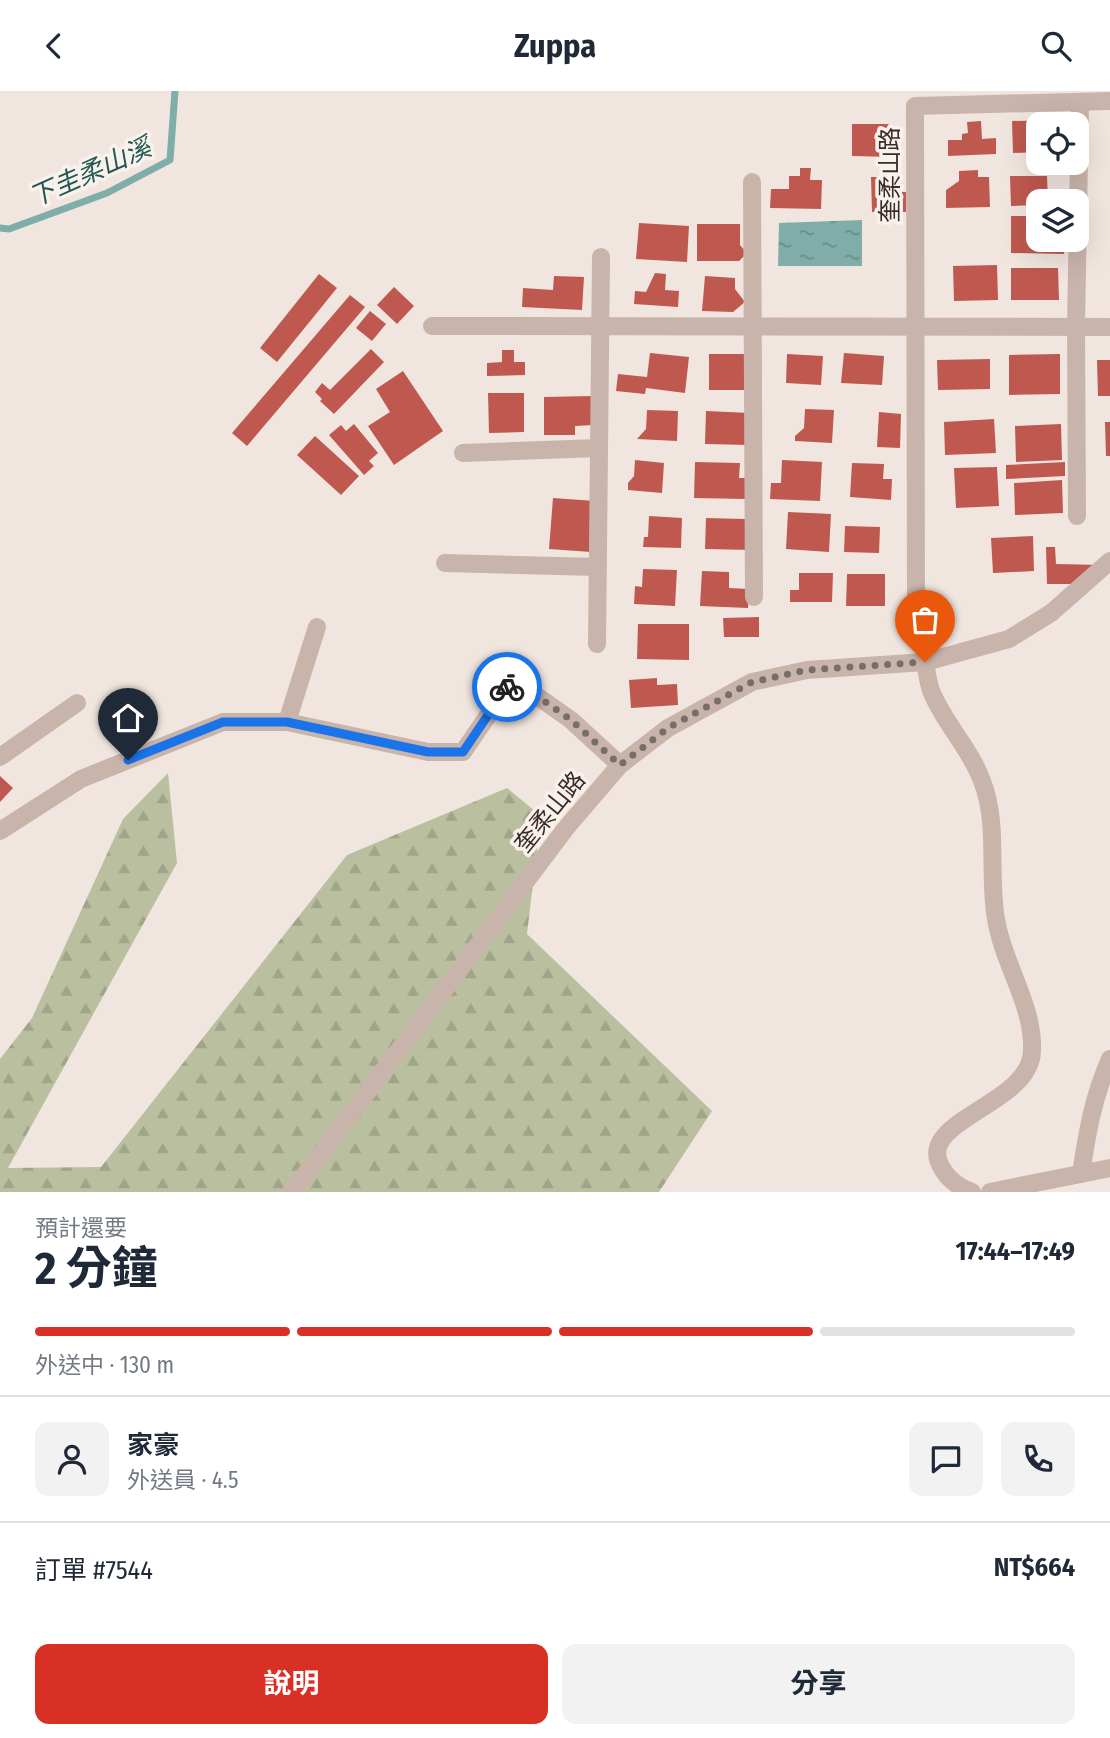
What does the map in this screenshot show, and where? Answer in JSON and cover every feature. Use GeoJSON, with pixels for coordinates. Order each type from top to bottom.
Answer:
{"type":"FeatureCollection","features":[{"type":"Feature","properties":{"kind":"street","name":"奎柔山路"},"geometry":{"type":"LineString","coordinates":[[916,596],[915,106],[1080,102],[1104,97]]}},
{"type":"Feature","properties":{"kind":"street"},"geometry":{"type":"LineString","coordinates":[[1077,516],[1076,327],[1080,102]]}},
{"type":"Feature","properties":{"kind":"street"},"geometry":{"type":"LineString","coordinates":[[752,182],[754,597]]}},
{"type":"Feature","properties":{"kind":"street"},"geometry":{"type":"LineString","coordinates":[[597,644],[601,257]]}},
{"type":"Feature","properties":{"kind":"street"},"geometry":{"type":"LineString","coordinates":[[432,326],[1110,327]]}},
{"type":"Feature","properties":{"kind":"street"},"geometry":{"type":"LineString","coordinates":[[463,453],[599,448]]}},
{"type":"Feature","properties":{"kind":"street","name":"奎柔山路"},"geometry":{"type":"LineString","coordinates":[[292,1192],[566,828],[620,765],[668,728],[752,682],[807,670],[925,662],[1009,639],[1051,613],[1110,561]]}},
{"type":"Feature","properties":{"kind":"street"},"geometry":{"type":"LineString","coordinates":[[445,563],[598,567]]}},
{"type":"Feature","properties":{"kind":"street"},"geometry":{"type":"LineString","coordinates":[[287,722],[317,627]]}},
{"type":"Feature","properties":{"kind":"street"},"geometry":{"type":"LineString","coordinates":[[925,662],[932,693],[982,781],[989,810],[995,918],[1031,1028],[1032,1055],[1022,1077],[1006,1093],[943,1134],[936,1148],[937,1160],[945,1173],[961,1188],[972,1192]]}},
{"type":"Feature","properties":{"kind":"street"},"geometry":{"type":"LineString","coordinates":[[0,831],[81,779],[223,722],[287,722],[428,752],[463,752],[513,679],[571,720],[620,765]]}},
{"type":"Feature","properties":{"kind":"street"},"geometry":{"type":"LineString","coordinates":[[0,757],[77,703]]}},
{"type":"Feature","properties":{"kind":"street"},"geometry":{"type":"LineString","coordinates":[[1081,1174],[1089,1121],[1098,1086],[1110,1059]]}},
{"type":"Feature","properties":{"kind":"street"},"geometry":{"type":"LineString","coordinates":[[990,1192],[1110,1168]]}},
{"type":"Feature","properties":{"kind":"green space"},"geometry":{"type":"Polygon","coordinates":[[[168,773],[177,863],[8,1168],[101,1167],[347,855],[507,788],[541,816],[527,934],[712,1111],[659,1192],[0,1192],[0,1059],[32,1018],[123,819],[168,773]]]}},
{"type":"Feature","properties":{"kind":"water"},"geometry":{"type":"Polygon","coordinates":[[[862,220],[862,266],[778,266],[779,223],[862,220]]]}},
{"type":"Feature","properties":{"kind":"building"},"geometry":{"type":"Polygon","coordinates":[[[981,121],[982,139],[996,138],[996,154],[948,156],[948,140],[962,140],[962,134],[968,133],[967,122],[981,121]]]}},
{"type":"Feature","properties":{"kind":"building"},"geometry":{"type":"Polygon","coordinates":[[[1012,121],[1026,121],[1026,152],[1013,153],[1012,121]]]}},
{"type":"Feature","properties":{"kind":"building"},"geometry":{"type":"Polygon","coordinates":[[[852,124],[890,124],[890,142],[895,142],[895,157],[852,156],[852,124]]]}},
{"type":"Feature","properties":{"kind":"building"},"geometry":{"type":"Polygon","coordinates":[[[800,168],[811,168],[810,180],[822,180],[821,209],[770,208],[771,189],[789,189],[789,176],[800,176],[800,168]]]}},
{"type":"Feature","properties":{"kind":"building"},"geometry":{"type":"Polygon","coordinates":[[[978,170],[978,177],[989,177],[990,207],[946,208],[946,190],[959,181],[959,171],[978,170]]]}},
{"type":"Feature","properties":{"kind":"building"},"geometry":{"type":"Polygon","coordinates":[[[1010,176],[1047,176],[1048,189],[1026,189],[1026,205],[1011,206],[1010,176]]]}},
{"type":"Feature","properties":{"kind":"building"},"geometry":{"type":"Polygon","coordinates":[[[871,177],[900,177],[900,192],[906,192],[906,212],[872,212],[871,177]]]}},
{"type":"Feature","properties":{"kind":"building"},"geometry":{"type":"Polygon","coordinates":[[[1011,216],[1026,216],[1026,252],[1064,252],[1064,254],[1011,253],[1011,216]]]}},
{"type":"Feature","properties":{"kind":"building"},"geometry":{"type":"Polygon","coordinates":[[[639,223],[689,226],[687,262],[636,259],[639,223]]]}},
{"type":"Feature","properties":{"kind":"building"},"geometry":{"type":"Polygon","coordinates":[[[697,224],[740,224],[740,245],[747,253],[739,261],[697,261],[697,224]]]}},
{"type":"Feature","properties":{"kind":"building"},"geometry":{"type":"Polygon","coordinates":[[[997,265],[998,300],[954,301],[953,266],[997,265]]]}},
{"type":"Feature","properties":{"kind":"building"},"geometry":{"type":"Polygon","coordinates":[[[1011,268],[1058,268],[1059,300],[1011,300],[1011,268]]]}},
{"type":"Feature","properties":{"kind":"building"},"geometry":{"type":"Polygon","coordinates":[[[655,273],[666,274],[665,290],[679,291],[678,307],[634,304],[635,291],[646,292],[655,273]]]}},
{"type":"Feature","properties":{"kind":"building"},"geometry":{"type":"Polygon","coordinates":[[[319,274],[337,288],[277,362],[260,348],[319,274]]]}},
{"type":"Feature","properties":{"kind":"building"},"geometry":{"type":"Polygon","coordinates":[[[554,276],[584,277],[582,310],[522,307],[523,288],[553,290],[554,276]]]}},
{"type":"Feature","properties":{"kind":"building"},"geometry":{"type":"Polygon","coordinates":[[[705,276],[735,278],[735,289],[745,302],[733,312],[702,311],[705,276]]]}},
{"type":"Feature","properties":{"kind":"building"},"geometry":{"type":"Polygon","coordinates":[[[394,287],[414,306],[397,324],[377,305],[394,287]]]}},
{"type":"Feature","properties":{"kind":"building"},"geometry":{"type":"Polygon","coordinates":[[[350,295],[365,307],[247,446],[232,433],[350,295]]]}},
{"type":"Feature","properties":{"kind":"building"},"geometry":{"type":"Polygon","coordinates":[[[370,311],[386,324],[372,341],[356,328],[370,311]]]}},
{"type":"Feature","properties":{"kind":"building"},"geometry":{"type":"Polygon","coordinates":[[[371,349],[384,362],[334,414],[315,392],[322,383],[330,390],[371,349]]]}},
{"type":"Feature","properties":{"kind":"building"},"geometry":{"type":"Polygon","coordinates":[[[502,350],[514,350],[514,362],[525,362],[525,375],[487,376],[487,363],[502,362],[502,350]]]}},
{"type":"Feature","properties":{"kind":"building"},"geometry":{"type":"Polygon","coordinates":[[[650,353],[689,357],[685,393],[646,388],[645,394],[616,391],[618,374],[647,377],[650,353]]]}},
{"type":"Feature","properties":{"kind":"building"},"geometry":{"type":"Polygon","coordinates":[[[844,353],[884,356],[882,385],[841,383],[844,353]]]}},
{"type":"Feature","properties":{"kind":"building"},"geometry":{"type":"Polygon","coordinates":[[[709,354],[744,354],[744,390],[709,390],[709,354]]]}},
{"type":"Feature","properties":{"kind":"building"},"geometry":{"type":"Polygon","coordinates":[[[787,354],[823,356],[821,385],[786,383],[787,354]]]}},
{"type":"Feature","properties":{"kind":"building"},"geometry":{"type":"Polygon","coordinates":[[[1060,354],[1060,394],[1009,395],[1009,355],[1060,354]]]}},
{"type":"Feature","properties":{"kind":"building"},"geometry":{"type":"Polygon","coordinates":[[[990,359],[990,389],[938,390],[937,360],[990,359]]]}},
{"type":"Feature","properties":{"kind":"building"},"geometry":{"type":"Polygon","coordinates":[[[1097,360],[1110,360],[1110,396],[1098,396],[1097,360]]]}},
{"type":"Feature","properties":{"kind":"building"},"geometry":{"type":"Polygon","coordinates":[[[403,371],[443,431],[394,465],[368,426],[390,412],[376,389],[403,371]]]}},
{"type":"Feature","properties":{"kind":"building"},"geometry":{"type":"Polygon","coordinates":[[[488,393],[524,393],[524,432],[489,433],[488,393]]]}},
{"type":"Feature","properties":{"kind":"building"},"geometry":{"type":"Polygon","coordinates":[[[594,396],[594,425],[575,426],[575,435],[544,435],[544,397],[594,396]]]}},
{"type":"Feature","properties":{"kind":"building"},"geometry":{"type":"Polygon","coordinates":[[[805,409],[834,410],[832,443],[795,441],[795,436],[804,428],[805,409]]]}},
{"type":"Feature","properties":{"kind":"building"},"geometry":{"type":"Polygon","coordinates":[[[647,410],[678,411],[677,441],[637,439],[646,429],[647,410]]]}},
{"type":"Feature","properties":{"kind":"building"},"geometry":{"type":"Polygon","coordinates":[[[706,411],[750,413],[749,445],[705,444],[706,411]]]}},
{"type":"Feature","properties":{"kind":"building"},"geometry":{"type":"Polygon","coordinates":[[[879,412],[901,414],[900,448],[877,447],[879,412]]]}},
{"type":"Feature","properties":{"kind":"building"},"geometry":{"type":"Polygon","coordinates":[[[994,419],[996,453],[945,455],[944,422],[994,419]]]}},
{"type":"Feature","properties":{"kind":"building"},"geometry":{"type":"Polygon","coordinates":[[[1105,422],[1110,422],[1110,456],[1106,456],[1105,422]]]}},
{"type":"Feature","properties":{"kind":"building"},"geometry":{"type":"Polygon","coordinates":[[[354,424],[378,453],[369,461],[374,466],[364,475],[329,435],[341,425],[346,431],[354,424]]]}},
{"type":"Feature","properties":{"kind":"building"},"geometry":{"type":"Polygon","coordinates":[[[1061,424],[1062,460],[1016,462],[1015,426],[1061,424]]]}},
{"type":"Feature","properties":{"kind":"building"},"geometry":{"type":"Polygon","coordinates":[[[315,436],[359,476],[341,495],[297,455],[315,436]]]}},
{"type":"Feature","properties":{"kind":"building"},"geometry":{"type":"Polygon","coordinates":[[[635,460],[664,463],[662,493],[628,490],[628,483],[634,476],[635,460]]]}},
{"type":"Feature","properties":{"kind":"building"},"geometry":{"type":"Polygon","coordinates":[[[782,460],[822,462],[820,501],[770,499],[771,483],[781,483],[782,460]]]}},
{"type":"Feature","properties":{"kind":"building"},"geometry":{"type":"Polygon","coordinates":[[[695,462],[740,463],[739,478],[747,478],[746,499],[694,498],[695,462]]]}},
{"type":"Feature","properties":{"kind":"building"},"geometry":{"type":"Polygon","coordinates":[[[1065,462],[1065,476],[1006,479],[1006,465],[1065,462]]]}},
{"type":"Feature","properties":{"kind":"building"},"geometry":{"type":"Polygon","coordinates":[[[852,463],[884,464],[883,479],[892,479],[891,500],[850,497],[852,463]]]}},
{"type":"Feature","properties":{"kind":"building"},"geometry":{"type":"Polygon","coordinates":[[[997,467],[999,506],[956,508],[954,468],[997,467]]]}},
{"type":"Feature","properties":{"kind":"building"},"geometry":{"type":"Polygon","coordinates":[[[1062,480],[1063,513],[1015,515],[1014,483],[1062,480]]]}},
{"type":"Feature","properties":{"kind":"building"},"geometry":{"type":"Polygon","coordinates":[[[553,498],[595,501],[591,552],[549,549],[553,498]]]}},
{"type":"Feature","properties":{"kind":"building"},"geometry":{"type":"Polygon","coordinates":[[[788,512],[831,514],[829,552],[786,549],[788,512]]]}},
{"type":"Feature","properties":{"kind":"building"},"geometry":{"type":"Polygon","coordinates":[[[649,516],[682,518],[681,548],[643,547],[644,537],[648,537],[649,516]]]}},
{"type":"Feature","properties":{"kind":"building"},"geometry":{"type":"Polygon","coordinates":[[[706,518],[745,519],[745,534],[749,534],[752,550],[705,549],[706,518]]]}},
{"type":"Feature","properties":{"kind":"building"},"geometry":{"type":"Polygon","coordinates":[[[845,526],[880,527],[879,553],[844,552],[845,526]]]}},
{"type":"Feature","properties":{"kind":"building"},"geometry":{"type":"Polygon","coordinates":[[[1033,536],[1034,571],[993,573],[991,538],[1033,536]]]}},
{"type":"Feature","properties":{"kind":"building"},"geometry":{"type":"Polygon","coordinates":[[[1046,547],[1055,547],[1056,564],[1102,565],[1080,584],[1047,584],[1046,547]]]}},
{"type":"Feature","properties":{"kind":"building"},"geometry":{"type":"Polygon","coordinates":[[[643,569],[677,570],[675,606],[634,604],[635,586],[642,587],[643,569]]]}},
{"type":"Feature","properties":{"kind":"building"},"geometry":{"type":"Polygon","coordinates":[[[702,571],[729,572],[729,588],[749,589],[748,608],[700,606],[702,571]]]}},
{"type":"Feature","properties":{"kind":"building"},"geometry":{"type":"Polygon","coordinates":[[[799,573],[833,573],[832,602],[790,602],[790,590],[799,590],[799,573]]]}},
{"type":"Feature","properties":{"kind":"building"},"geometry":{"type":"Polygon","coordinates":[[[847,574],[885,574],[885,606],[846,606],[847,574]]]}},
{"type":"Feature","properties":{"kind":"building"},"geometry":{"type":"Polygon","coordinates":[[[759,617],[759,637],[724,637],[723,618],[759,617]]]}},
{"type":"Feature","properties":{"kind":"building"},"geometry":{"type":"Polygon","coordinates":[[[638,624],[689,624],[689,660],[637,659],[638,624]]]}},
{"type":"Feature","properties":{"kind":"building"},"geometry":{"type":"Polygon","coordinates":[[[657,678],[657,685],[677,684],[678,705],[631,708],[629,680],[657,678]]]}},
{"type":"Feature","properties":{"kind":"building"},"geometry":{"type":"Polygon","coordinates":[[[0,776],[13,788],[0,802],[0,776]]]}},
{"type":"Feature","properties":{"kind":"waterway","name":"下圭柔山溪"},"geometry":{"type":"LineString","coordinates":[[0,228],[9,229],[107,193],[170,160],[175,91]]}},
{"type":"Feature","properties":{"kind":"way so far"},"geometry":{"type":"LineString","coordinates":[[507,687],[513,679],[571,720],[620,765],[668,728],[752,682],[807,670],[925,662]]}},
{"type":"Feature","properties":{"kind":"route"},"geometry":{"type":"LineString","coordinates":[[128,760],[223,722],[287,722],[428,752],[463,752],[507,687]]}}]}
